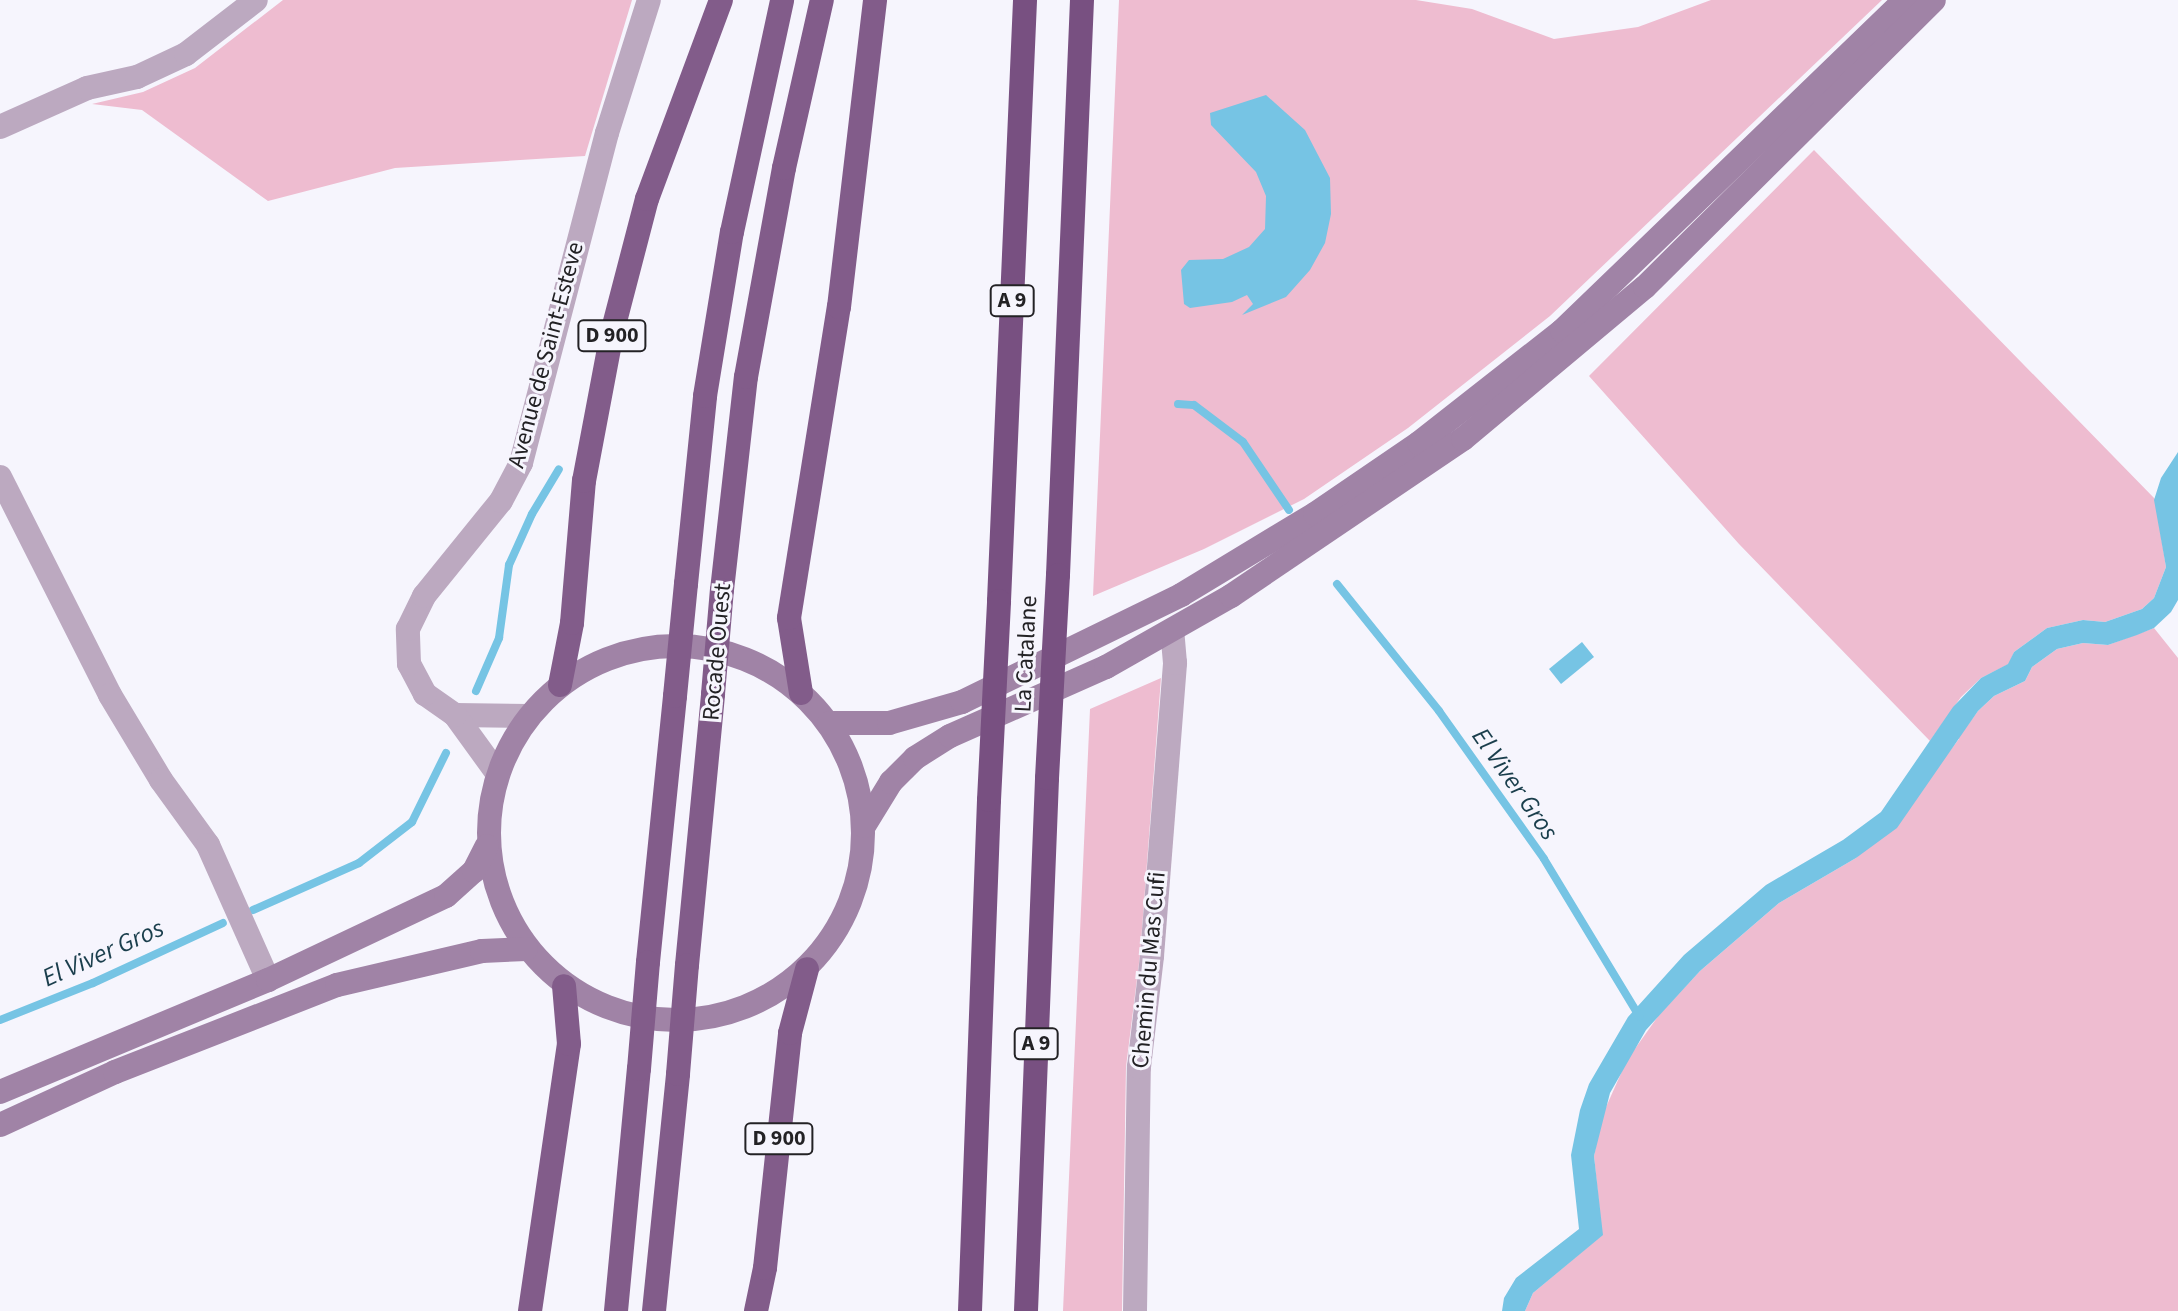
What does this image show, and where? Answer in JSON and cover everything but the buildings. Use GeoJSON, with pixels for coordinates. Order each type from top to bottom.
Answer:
{"type":"FeatureCollection","features":[{"type":"Feature","properties":{"kind":"highway","name":"D 900"},"geometry":{"type":"LineString","coordinates":[[560,685],[572,623],[584,481],[612,333],[647,199],[721,0]]}},
{"type":"Feature","properties":{"kind":"highway","name":"Rocade Ouest"},"geometry":{"type":"LineString","coordinates":[[616,1311],[705,396],[732,232],[782,0]]}},
{"type":"Feature","properties":{"kind":"highway","name":"Rocade Ouest"},"geometry":{"type":"LineString","coordinates":[[654,1311],[722,590],[746,377],[784,168],[822,0]]}},
{"type":"Feature","properties":{"kind":"highway"},"geometry":{"type":"LineString","coordinates":[[801,693],[789,618],[839,307],[875,0]]}},
{"type":"Feature","properties":{"kind":"highway","name":"La Catalane"},"geometry":{"type":"LineString","coordinates":[[970,1311],[989,800],[1025,0]]}},
{"type":"Feature","properties":{"kind":"highway","name":"La Catalane"},"geometry":{"type":"LineString","coordinates":[[1026,1311],[1082,0]]}},
{"type":"Feature","properties":{"kind":"highway","name":"D 900"},"geometry":{"type":"LineString","coordinates":[[756,1311],[765,1268],[790,1033],[807,969]]}},
{"type":"Feature","properties":{"kind":"highway"},"geometry":{"type":"LineString","coordinates":[[530,1311],[569,1044],[564,986]]}},
{"type":"Feature","properties":{"kind":"main road"},"geometry":{"type":"LineString","coordinates":[[829,723],[889,723],[962,702],[1181,595],[1315,514],[1419,443],[1562,331],[1905,0]]}},
{"type":"Feature","properties":{"kind":"main road"},"geometry":{"type":"LineString","coordinates":[[864,826],[891,782],[915,758],[938,743],[1106,667],[1231,596],[1463,439],[1588,338],[1645,287],[1934,0]]}},
{"type":"Feature","properties":{"kind":"main road"},"geometry":{"type":"LineString","coordinates":[[0,1092],[268,980],[446,896],[474,871],[487,846],[497,773],[529,716],[560,685],[605,659],[669,647],[708,648],[758,664],[801,693],[829,723],[854,772],[864,826],[860,873],[845,917],[807,969],[753,1005],[689,1021],[623,1015],[564,986],[526,949],[499,900],[487,846]]}},
{"type":"Feature","properties":{"kind":"main road"},"geometry":{"type":"LineString","coordinates":[[0,1125],[115,1072],[337,985],[482,951],[526,949]]}},
{"type":"Feature","properties":{"kind":"street"},"geometry":{"type":"LineString","coordinates":[[0,127],[87,88],[137,77],[186,54],[256,0]]}},
{"type":"Feature","properties":{"kind":"street","name":"Avenue de Saint-Esteve"},"geometry":{"type":"LineString","coordinates":[[497,773],[455,715],[425,694],[409,664],[408,629],[424,596],[501,501],[521,463],[603,148],[649,0]]}},
{"type":"Feature","properties":{"kind":"street"},"geometry":{"type":"LineString","coordinates":[[0,477],[110,695],[161,780],[208,845],[268,980]]}},
{"type":"Feature","properties":{"kind":"street","name":"Chemin du Mas Cufi"},"geometry":{"type":"LineString","coordinates":[[1135,1311],[1139,1067],[1152,956],[1175,663],[1172,630]]}},
{"type":"Feature","properties":{"kind":"street"},"geometry":{"type":"LineString","coordinates":[[455,715],[529,716]]}},
{"type":"Feature","properties":{"kind":"shaded area"},"geometry":{"type":"Polygon","coordinates":[[[283,0],[632,0],[585,156],[395,168],[268,201],[142,110],[92,104],[143,92],[195,68],[283,0]]]}},
{"type":"Feature","properties":{"kind":"shaded area"},"geometry":{"type":"Polygon","coordinates":[[[1119,0],[1416,0],[1472,9],[1554,39],[1638,27],[1711,0],[1882,0],[1550,316],[1408,428],[1304,499],[1204,549],[1093,596],[1119,0]]]}},
{"type":"Feature","properties":{"kind":"shaded area"},"geometry":{"type":"Polygon","coordinates":[[[1814,150],[2155,499],[2166,567],[2154,598],[2142,609],[2105,622],[2083,620],[2047,628],[2014,652],[2009,664],[1981,678],[1961,697],[1930,741],[1739,544],[1589,376],[1814,150]]]}},
{"type":"Feature","properties":{"kind":"shaded area"},"geometry":{"type":"Polygon","coordinates":[[[2154,628],[2178,658],[2178,1311],[1525,1311],[1533,1293],[1602,1235],[1594,1156],[1602,1116],[1627,1060],[1659,1015],[1700,971],[1779,903],[1856,858],[1942,761],[1959,739],[1956,736],[1959,737],[1978,711],[1994,696],[2025,681],[2032,667],[2057,649],[2083,643],[2108,645],[2154,628]]]}},
{"type":"Feature","properties":{"kind":"shaded area"},"geometry":{"type":"Polygon","coordinates":[[[1161,678],[1140,955],[1126,1067],[1122,1311],[1063,1311],[1090,709],[1161,678]]]}},
{"type":"Feature","properties":{"kind":"water"},"geometry":{"type":"Polygon","coordinates":[[[1266,95],[1305,130],[1330,178],[1331,214],[1325,243],[1310,270],[1286,297],[1242,315],[1253,304],[1247,295],[1232,302],[1190,308],[1184,304],[1181,270],[1189,260],[1223,259],[1249,247],[1265,229],[1266,196],[1256,172],[1211,125],[1210,113],[1266,95]]]}},
{"type":"Feature","properties":{"kind":"water"},"geometry":{"type":"Polygon","coordinates":[[[2178,452],[2178,600],[2171,612],[2154,628],[2137,635],[2108,645],[2083,643],[2057,649],[2032,667],[2025,681],[1994,696],[1978,711],[1897,828],[1856,858],[1779,903],[1700,971],[1646,1030],[1610,1093],[1594,1156],[1603,1235],[1533,1293],[1525,1311],[1502,1311],[1504,1298],[1516,1278],[1579,1229],[1571,1155],[1580,1110],[1589,1084],[1628,1017],[1684,955],[1766,885],[1843,840],[1881,812],[1953,707],[1981,678],[2008,664],[2014,652],[2047,628],[2083,620],[2105,622],[2142,609],[2154,598],[2166,567],[2154,500],[2161,478],[2178,452]]]}},
{"type":"Feature","properties":{"kind":"water"},"geometry":{"type":"Polygon","coordinates":[[[1582,642],[1594,657],[1561,684],[1549,669],[1582,642]]]}},
{"type":"Feature","properties":{"kind":"waterway","name":"El Viver Gros"},"geometry":{"type":"LineString","coordinates":[[1178,404],[1194,405],[1243,442],[1289,510]]}},
{"type":"Feature","properties":{"kind":"waterway","name":"El Viver Gros"},"geometry":{"type":"LineString","coordinates":[[476,691],[499,638],[509,565],[532,514],[559,469]]}},
{"type":"Feature","properties":{"kind":"waterway","name":"El Viver Gros"},"geometry":{"type":"LineString","coordinates":[[1337,584],[1439,711],[1544,859],[1639,1016]]}},
{"type":"Feature","properties":{"kind":"waterway","name":"El Viver Gros"},"geometry":{"type":"LineString","coordinates":[[253,910],[359,863],[412,822],[446,753]]}},
{"type":"Feature","properties":{"kind":"waterway","name":"El Viver Gros"},"geometry":{"type":"LineString","coordinates":[[0,1020],[93,983],[223,923]]}}]}
